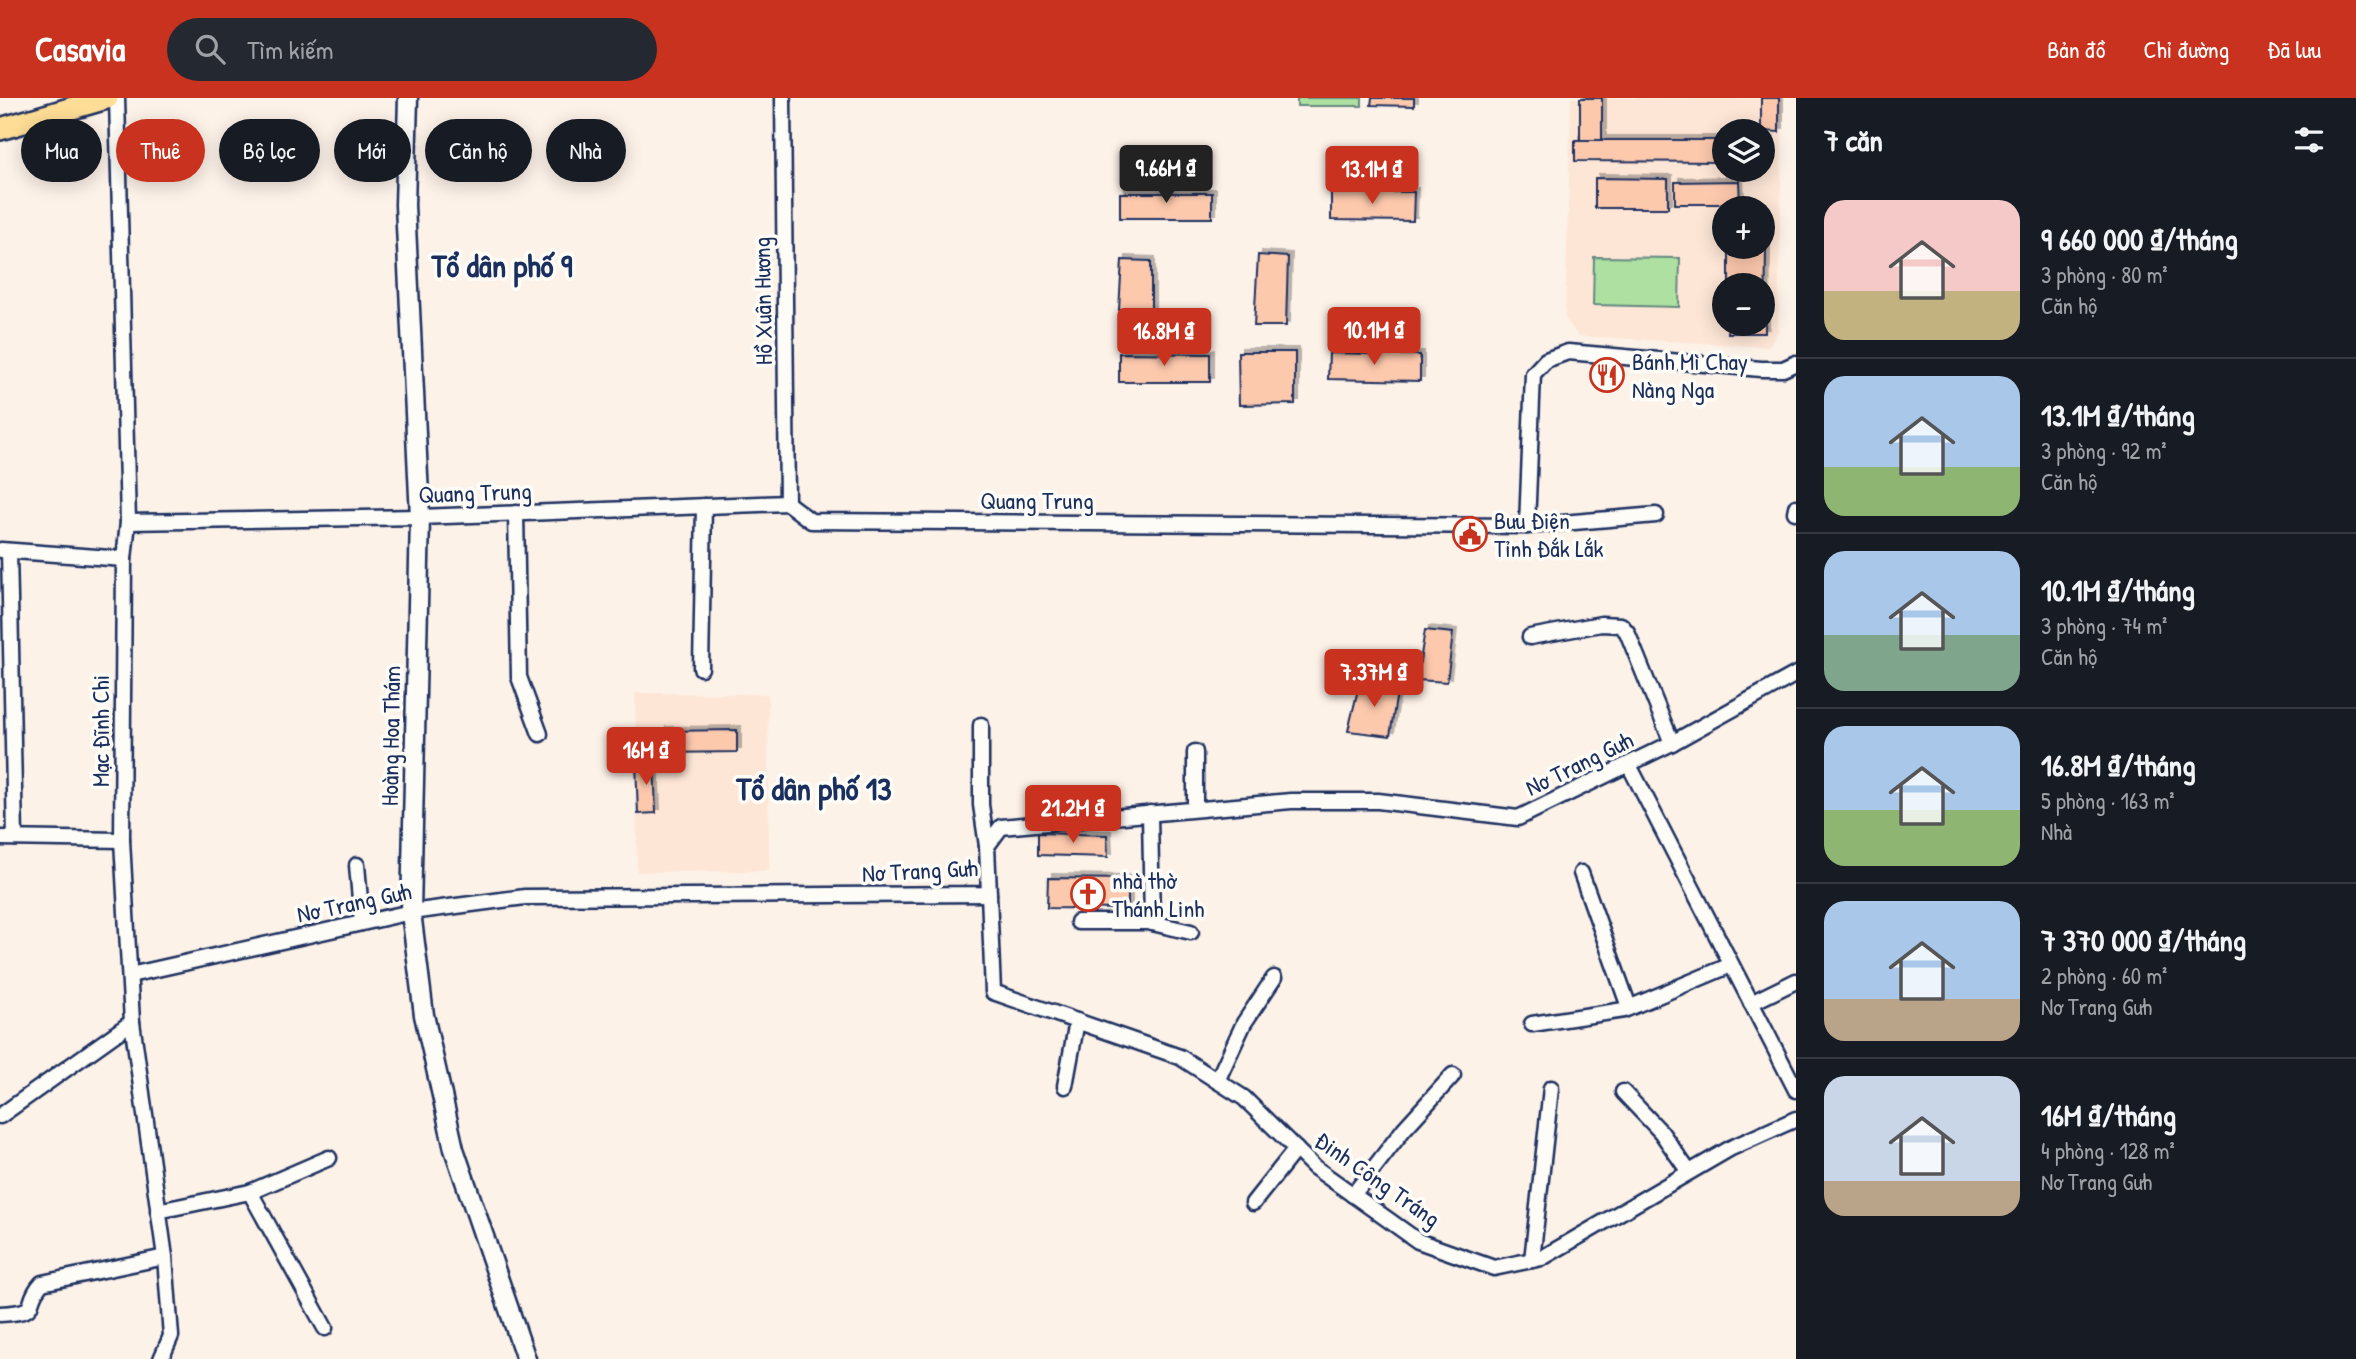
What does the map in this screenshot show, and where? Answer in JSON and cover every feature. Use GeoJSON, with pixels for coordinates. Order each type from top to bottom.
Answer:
{"type":"FeatureCollection","features":[{"type":"Feature","properties":{"kind":"main road"},"geometry":{"type":"LineString","coordinates":[[0,129],[107,98]]}},
{"type":"Feature","properties":{"kind":"street","name":"Mạc Đĩnh Chi"},"geometry":{"type":"LineString","coordinates":[[117,98],[128,522],[124,559],[122,840],[132,1022],[164,1257],[171,1336],[161,1359]]}},
{"type":"Feature","properties":{"kind":"street","name":"Hoàng Hoa Thám"},"geometry":{"type":"LineString","coordinates":[[408,98],[405,218],[420,517],[411,912],[424,1016],[454,1149],[526,1359]]}},
{"type":"Feature","properties":{"kind":"street","name":"Hồ Xuân Hương"},"geometry":{"type":"LineString","coordinates":[[783,98],[786,503]]}},
{"type":"Feature","properties":{"kind":"street"},"geometry":{"type":"LineString","coordinates":[[1527,526],[1533,374],[1546,360],[1568,352],[1761,369],[1783,369],[1796,363]]}},
{"type":"Feature","properties":{"kind":"street","name":"Quang Trung"},"geometry":{"type":"LineString","coordinates":[[128,522],[420,517],[786,503],[811,521],[1527,526],[1656,515]]}},
{"type":"Feature","properties":{"kind":"street"},"geometry":{"type":"LineString","coordinates":[[701,668],[704,506]]}},
{"type":"Feature","properties":{"kind":"street"},"geometry":{"type":"LineString","coordinates":[[516,513],[519,677],[540,734]]}},
{"type":"Feature","properties":{"kind":"street"},"geometry":{"type":"LineString","coordinates":[[122,840],[8,838],[5,551],[124,559]]}},
{"type":"Feature","properties":{"kind":"street"},"geometry":{"type":"LineString","coordinates":[[1530,637],[1601,624],[1621,625],[1627,632],[1672,743]]}},
{"type":"Feature","properties":{"kind":"street","name":"Nơ Trang Gưh"},"geometry":{"type":"LineString","coordinates":[[130,975],[411,912],[525,897],[989,894],[987,846],[1001,827],[1292,801],[1378,802],[1518,818],[1629,765],[1794,679]]}},
{"type":"Feature","properties":{"kind":"street"},"geometry":{"type":"LineString","coordinates":[[981,725],[981,805],[987,846]]}},
{"type":"Feature","properties":{"kind":"street"},"geometry":{"type":"LineString","coordinates":[[1195,752],[1195,809]]}},
{"type":"Feature","properties":{"kind":"street"},"geometry":{"type":"LineString","coordinates":[[1629,765],[1796,1090]]}},
{"type":"Feature","properties":{"kind":"street"},"geometry":{"type":"LineString","coordinates":[[1150,814],[1152,923]]}},
{"type":"Feature","properties":{"kind":"street"},"geometry":{"type":"LineString","coordinates":[[357,865],[362,923]]}},
{"type":"Feature","properties":{"kind":"street"},"geometry":{"type":"LineString","coordinates":[[1581,873],[1629,1007]]}},
{"type":"Feature","properties":{"kind":"street","name":"Đinh Công Tráng"},"geometry":{"type":"LineString","coordinates":[[989,894],[993,992],[1180,1057],[1244,1098],[1314,1167],[1418,1241],[1494,1268],[1542,1258],[1731,1148],[1796,1119]]}},
{"type":"Feature","properties":{"kind":"street"},"geometry":{"type":"LineString","coordinates":[[1078,922],[1152,923],[1173,931],[1191,932]]}},
{"type":"Feature","properties":{"kind":"street"},"geometry":{"type":"LineString","coordinates":[[1532,1024],[1629,1007],[1731,965]]}},
{"type":"Feature","properties":{"kind":"street"},"geometry":{"type":"LineString","coordinates":[[1217,1081],[1244,1023],[1274,978]]}},
{"type":"Feature","properties":{"kind":"street"},"geometry":{"type":"LineString","coordinates":[[1751,1003],[1796,981]]}},
{"type":"Feature","properties":{"kind":"street"},"geometry":{"type":"LineString","coordinates":[[1065,1086],[1077,1021]]}},
{"type":"Feature","properties":{"kind":"street"},"geometry":{"type":"LineString","coordinates":[[0,1116],[132,1022]]}},
{"type":"Feature","properties":{"kind":"street"},"geometry":{"type":"LineString","coordinates":[[1353,1195],[1404,1129],[1453,1075]]}},
{"type":"Feature","properties":{"kind":"street"},"geometry":{"type":"LineString","coordinates":[[1532,1260],[1551,1088]]}},
{"type":"Feature","properties":{"kind":"street"},"geometry":{"type":"LineString","coordinates":[[1623,1092],[1661,1132],[1689,1172]]}},
{"type":"Feature","properties":{"kind":"street"},"geometry":{"type":"LineString","coordinates":[[1253,1203],[1296,1149]]}},
{"type":"Feature","properties":{"kind":"street"},"geometry":{"type":"LineString","coordinates":[[158,1211],[250,1192],[329,1158]]}},
{"type":"Feature","properties":{"kind":"street"},"geometry":{"type":"LineString","coordinates":[[250,1192],[325,1328]]}},
{"type":"Feature","properties":{"kind":"street"},"geometry":{"type":"LineString","coordinates":[[0,1314],[24,1312],[32,1308],[42,1283],[164,1257]]}},
{"type":"Feature","properties":{"kind":"shaded area"},"geometry":{"type":"Polygon","coordinates":[[[1571,98],[1783,98],[1778,332],[1769,347],[1578,336],[1565,318],[1571,98]]]}},
{"type":"Feature","properties":{"kind":"shaded area"},"geometry":{"type":"Polygon","coordinates":[[[635,693],[768,694],[769,871],[637,872],[635,693]]]}},
{"type":"Feature","properties":{"kind":"green space"},"geometry":{"type":"Polygon","coordinates":[[[1297,98],[1362,98],[1362,106],[1297,106],[1297,98]]]}},
{"type":"Feature","properties":{"kind":"green space"},"geometry":{"type":"Polygon","coordinates":[[[1594,257],[1680,258],[1679,307],[1593,305],[1594,257]]]}},
{"type":"Feature","properties":{"kind":"building"},"geometry":{"type":"Polygon","coordinates":[[[1372,98],[1414,98],[1414,106],[1371,105],[1372,98]]]}},
{"type":"Feature","properties":{"kind":"building"},"geometry":{"type":"Polygon","coordinates":[[[1580,98],[1602,98],[1602,140],[1580,140],[1580,98]]]}},
{"type":"Feature","properties":{"kind":"building"},"geometry":{"type":"Polygon","coordinates":[[[1761,98],[1779,98],[1779,132],[1775,132],[1775,119],[1761,119],[1761,98]]]}},
{"type":"Feature","properties":{"kind":"building"},"geometry":{"type":"Polygon","coordinates":[[[1575,140],[1712,140],[1712,162],[1575,161],[1575,140]]]}},
{"type":"Feature","properties":{"kind":"building"},"geometry":{"type":"Polygon","coordinates":[[[1595,178],[1668,179],[1668,208],[1595,208],[1595,178]]]}},
{"type":"Feature","properties":{"kind":"building"},"geometry":{"type":"Polygon","coordinates":[[[1675,182],[1739,182],[1740,196],[1712,196],[1712,204],[1675,204],[1675,182]]]}},
{"type":"Feature","properties":{"kind":"building"},"geometry":{"type":"Polygon","coordinates":[[[1331,191],[1414,192],[1413,221],[1331,220],[1331,191]]]}},
{"type":"Feature","properties":{"kind":"building"},"geometry":{"type":"Polygon","coordinates":[[[1120,193],[1212,193],[1212,218],[1120,218],[1120,193]]]}},
{"type":"Feature","properties":{"kind":"building"},"geometry":{"type":"Polygon","coordinates":[[[1258,255],[1288,257],[1286,326],[1254,326],[1258,255]]]}},
{"type":"Feature","properties":{"kind":"building"},"geometry":{"type":"Polygon","coordinates":[[[1729,259],[1766,259],[1766,273],[1729,273],[1729,259]]]}},
{"type":"Feature","properties":{"kind":"building"},"geometry":{"type":"Polygon","coordinates":[[[1122,260],[1151,261],[1151,312],[1119,310],[1122,260]]]}},
{"type":"Feature","properties":{"kind":"building"},"geometry":{"type":"Polygon","coordinates":[[[1238,352],[1295,352],[1295,404],[1239,405],[1238,352]]]}},
{"type":"Feature","properties":{"kind":"building"},"geometry":{"type":"Polygon","coordinates":[[[1119,353],[1210,354],[1210,382],[1119,382],[1119,353]]]}},
{"type":"Feature","properties":{"kind":"building"},"geometry":{"type":"Polygon","coordinates":[[[1329,353],[1420,355],[1420,381],[1328,379],[1329,353]]]}},
{"type":"Feature","properties":{"kind":"building"},"geometry":{"type":"Polygon","coordinates":[[[1425,630],[1453,633],[1447,682],[1417,680],[1425,630]]]}},
{"type":"Feature","properties":{"kind":"building"},"geometry":{"type":"Polygon","coordinates":[[[1360,681],[1398,686],[1390,736],[1348,731],[1360,681]]]}},
{"type":"Feature","properties":{"kind":"building"},"geometry":{"type":"Polygon","coordinates":[[[737,730],[737,752],[663,753],[662,731],[737,730]]]}},
{"type":"Feature","properties":{"kind":"building"},"geometry":{"type":"Polygon","coordinates":[[[654,761],[656,813],[638,814],[636,762],[654,761]]]}},
{"type":"Feature","properties":{"kind":"building"},"geometry":{"type":"Polygon","coordinates":[[[1038,833],[1107,835],[1108,857],[1038,855],[1038,833]]]}},
{"type":"Feature","properties":{"kind":"building","name":"nhà thờ Thánh Linh"},"geometry":{"type":"Polygon","coordinates":[[[1048,878],[1128,879],[1128,909],[1047,908],[1048,878]]]}},
{"type":"Feature","properties":{"kind":"place","name":"Bánh Mì Chay Nàng Nga"},"geometry":{"type":"Point","coordinates":[1607,375]}},
{"type":"Feature","properties":{"kind":"place","name":"Bưu Điện Tỉnh Đắk Lắk"},"geometry":{"type":"Point","coordinates":[1470,534]}},
{"type":"Feature","properties":{"kind":"place","name":"nhà thờ Thánh Linh"},"geometry":{"type":"Point","coordinates":[1088,894]}},
{"type":"Feature","properties":{"kind":"district","name":"Tổ dân phố 9"},"geometry":{"type":"Point","coordinates":[502,265]}},
{"type":"Feature","properties":{"kind":"district","name":"Tổ dân phố 13"},"geometry":{"type":"Point","coordinates":[814,788]}}]}
